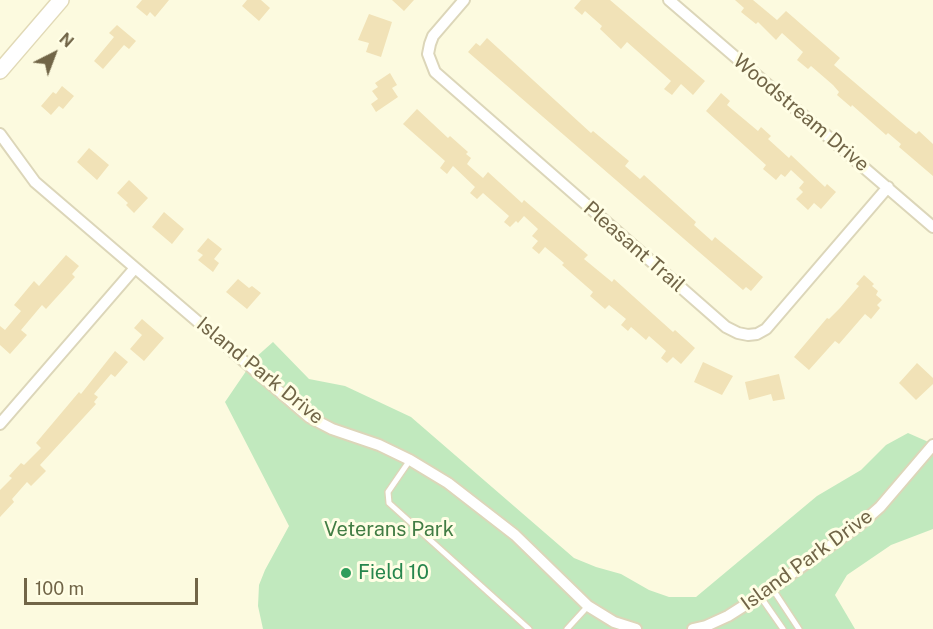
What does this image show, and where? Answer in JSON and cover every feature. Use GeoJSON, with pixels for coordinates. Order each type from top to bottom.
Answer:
{"type":"FeatureCollection","features":[{"type":"Feature","properties":{"kind":"street"},"geometry":{"type":"LineString","coordinates":[[0,71],[61,0]]}},
{"type":"Feature","properties":{"kind":"street","name":"Pleasant Trail"},"geometry":{"type":"LineString","coordinates":[[464,0],[433,36],[428,54],[435,72],[726,327],[738,333],[748,335],[766,329],[888,187]]}},
{"type":"Feature","properties":{"kind":"street","name":"Woodstream Drive"},"geometry":{"type":"LineString","coordinates":[[669,0],[933,227]]}},
{"type":"Feature","properties":{"kind":"street","name":"Island Park Drive"},"geometry":{"type":"LineString","coordinates":[[0,134],[35,182],[309,417],[332,429],[379,445],[411,460],[448,483],[515,535],[588,606],[614,621],[636,629]]}},
{"type":"Feature","properties":{"kind":"street"},"geometry":{"type":"LineString","coordinates":[[0,424],[135,268]]}},
{"type":"Feature","properties":{"kind":"street","name":"Island Park Drive"},"geometry":{"type":"LineString","coordinates":[[693,629],[728,616],[760,596],[863,522],[880,507],[933,445]]}},
{"type":"Feature","properties":{"kind":"lane"},"geometry":{"type":"LineString","coordinates":[[411,460],[388,492],[389,502],[529,629]]}},
{"type":"Feature","properties":{"kind":"lane"},"geometry":{"type":"LineString","coordinates":[[772,588],[799,629]]}},
{"type":"Feature","properties":{"kind":"lane"},"geometry":{"type":"LineString","coordinates":[[760,596],[783,629]]}},
{"type":"Feature","properties":{"kind":"lane"},"geometry":{"type":"LineString","coordinates":[[567,629],[588,606]]}},
{"type":"Feature","properties":{"kind":"green space","name":"Veterans Park"},"geometry":{"type":"Polygon","coordinates":[[[273,342],[309,379],[345,386],[411,417],[574,558],[621,574],[649,590],[669,597],[696,597],[817,496],[861,470],[886,445],[908,433],[933,444],[933,529],[891,545],[847,575],[835,595],[855,629],[263,629],[258,606],[259,585],[289,526],[225,402],[255,358],[273,342]]]}},
{"type":"Feature","properties":{"kind":"building"},"geometry":{"type":"Polygon","coordinates":[[[142,0],[169,0],[155,17],[150,12],[147,16],[136,7],[142,0]]]}},
{"type":"Feature","properties":{"kind":"building"},"geometry":{"type":"Polygon","coordinates":[[[247,0],[261,0],[270,8],[259,21],[242,6],[247,0]]]}},
{"type":"Feature","properties":{"kind":"building"},"geometry":{"type":"Polygon","coordinates":[[[392,0],[414,0],[404,11],[392,0]]]}},
{"type":"Feature","properties":{"kind":"building"},"geometry":{"type":"Polygon","coordinates":[[[581,0],[610,0],[705,81],[693,95],[681,84],[672,95],[664,89],[671,81],[627,42],[621,49],[600,29],[602,26],[585,11],[582,15],[574,8],[581,0]]]}},
{"type":"Feature","properties":{"kind":"building"},"geometry":{"type":"Polygon","coordinates":[[[735,0],[753,0],[777,20],[786,11],[840,58],[834,65],[907,127],[916,134],[919,131],[933,144],[933,176],[899,147],[901,144],[888,133],[886,135],[837,95],[839,92],[833,85],[811,66],[808,69],[797,60],[803,52],[782,33],[776,40],[758,22],[756,24],[741,12],[744,8],[735,0]]]}},
{"type":"Feature","properties":{"kind":"building"},"geometry":{"type":"Polygon","coordinates":[[[369,14],[392,22],[381,57],[366,52],[369,43],[358,40],[369,14]]]}},
{"type":"Feature","properties":{"kind":"building"},"geometry":{"type":"Polygon","coordinates":[[[117,25],[136,41],[129,49],[124,45],[103,69],[94,61],[114,37],[109,33],[117,25]]]}},
{"type":"Feature","properties":{"kind":"building"},"geometry":{"type":"Polygon","coordinates":[[[487,38],[591,133],[593,131],[629,161],[625,166],[640,179],[644,175],[696,222],[694,225],[712,241],[715,237],[763,277],[751,291],[746,287],[743,290],[468,52],[476,43],[480,46],[487,38]]]}},
{"type":"Feature","properties":{"kind":"building"},"geometry":{"type":"Polygon","coordinates":[[[390,73],[397,85],[392,88],[398,97],[376,112],[371,104],[378,99],[372,91],[378,87],[375,83],[390,73]]]}},
{"type":"Feature","properties":{"kind":"building"},"geometry":{"type":"Polygon","coordinates":[[[62,86],[74,96],[63,109],[59,106],[51,115],[41,106],[53,92],[56,94],[62,86]]]}},
{"type":"Feature","properties":{"kind":"building"},"geometry":{"type":"Polygon","coordinates":[[[721,93],[730,101],[727,105],[758,131],[761,127],[771,136],[768,139],[789,158],[791,155],[825,187],[827,184],[836,192],[821,209],[814,203],[808,210],[796,199],[803,192],[799,188],[804,182],[791,170],[785,177],[781,174],[776,180],[763,169],[766,165],[706,111],[721,93]]]}},
{"type":"Feature","properties":{"kind":"building"},"geometry":{"type":"Polygon","coordinates":[[[417,109],[448,138],[450,136],[468,152],[466,154],[471,158],[467,164],[483,178],[488,172],[522,203],[524,200],[588,255],[584,259],[612,282],[614,279],[673,332],[675,330],[695,348],[681,364],[673,357],[667,363],[661,358],[666,351],[649,336],[646,340],[631,327],[628,331],[621,325],[626,319],[609,305],[605,309],[590,296],[593,292],[545,247],[539,254],[532,248],[538,241],[532,236],[538,229],[524,216],[510,227],[504,222],[509,216],[483,193],[477,199],[470,193],[475,187],[453,166],[447,174],[440,168],[445,161],[403,124],[417,109]]]}},
{"type":"Feature","properties":{"kind":"building"},"geometry":{"type":"Polygon","coordinates":[[[89,148],[109,165],[97,180],[77,162],[89,148]]]}},
{"type":"Feature","properties":{"kind":"building"},"geometry":{"type":"Polygon","coordinates":[[[129,180],[148,198],[134,213],[126,205],[128,203],[117,193],[129,180]]]}},
{"type":"Feature","properties":{"kind":"building"},"geometry":{"type":"Polygon","coordinates":[[[164,212],[184,229],[172,244],[152,227],[164,212]]]}},
{"type":"Feature","properties":{"kind":"building"},"geometry":{"type":"Polygon","coordinates":[[[208,238],[222,249],[214,259],[219,263],[213,272],[198,260],[203,255],[197,251],[208,238]]]}},
{"type":"Feature","properties":{"kind":"building"},"geometry":{"type":"Polygon","coordinates":[[[66,255],[79,266],[72,274],[75,277],[46,309],[42,305],[21,330],[27,335],[10,354],[0,345],[0,326],[5,330],[21,311],[14,305],[34,281],[39,286],[66,255]]]}},
{"type":"Feature","properties":{"kind":"building"},"geometry":{"type":"Polygon","coordinates":[[[864,275],[878,291],[876,295],[882,300],[877,305],[880,308],[871,319],[865,314],[839,344],[835,341],[809,370],[794,357],[827,318],[829,319],[840,308],[859,286],[856,284],[864,275]]]}},
{"type":"Feature","properties":{"kind":"building"},"geometry":{"type":"Polygon","coordinates":[[[238,279],[249,288],[252,286],[261,293],[247,309],[226,292],[238,279]]]}},
{"type":"Feature","properties":{"kind":"building"},"geometry":{"type":"Polygon","coordinates":[[[142,319],[164,338],[144,361],[130,349],[142,335],[134,328],[142,319]]]}},
{"type":"Feature","properties":{"kind":"building"},"geometry":{"type":"Polygon","coordinates":[[[115,351],[128,362],[115,377],[111,374],[94,394],[98,397],[94,402],[96,404],[40,465],[46,471],[31,486],[27,482],[12,499],[14,502],[0,517],[0,490],[12,478],[9,476],[21,463],[24,465],[41,448],[36,443],[79,392],[81,394],[115,351]]]}},
{"type":"Feature","properties":{"kind":"building"},"geometry":{"type":"Polygon","coordinates":[[[703,362],[733,376],[722,395],[694,382],[703,362]]]}},
{"type":"Feature","properties":{"kind":"building"},"geometry":{"type":"Polygon","coordinates":[[[917,363],[933,378],[933,384],[916,400],[899,383],[917,363]]]}},
{"type":"Feature","properties":{"kind":"building"},"geometry":{"type":"Polygon","coordinates":[[[779,374],[785,399],[773,401],[771,394],[749,400],[745,382],[779,374]]]}},
{"type":"Feature","properties":{"kind":"place","name":"Field 10"},"geometry":{"type":"Point","coordinates":[346,573]}}]}
